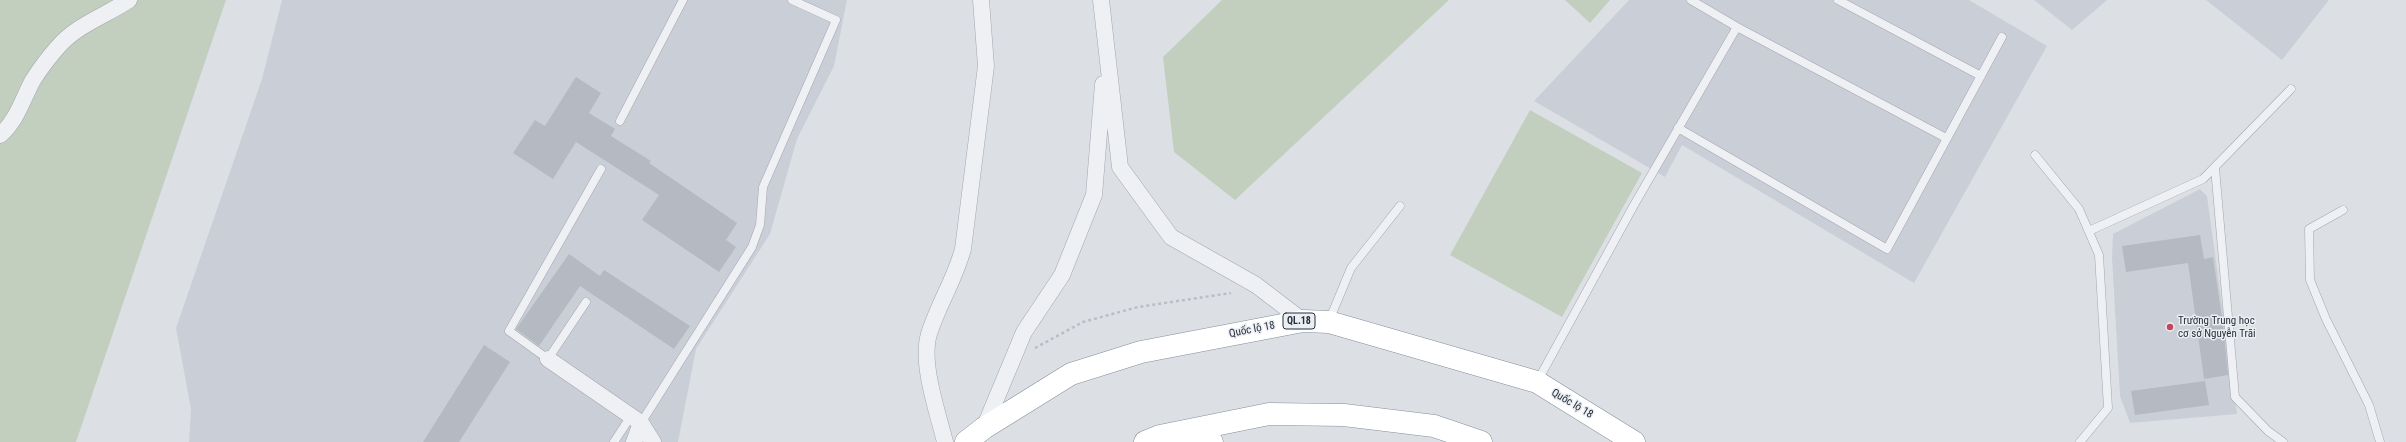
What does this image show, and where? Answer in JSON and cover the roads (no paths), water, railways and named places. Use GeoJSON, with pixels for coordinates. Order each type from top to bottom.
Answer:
{"type":"FeatureCollection","features":[{"type":"Feature","properties":{"kind":"highway","name":"Quốc lộ 18"},"geometry":{"type":"LineString","coordinates":[[966,442],[984,428],[1072,374],[1141,352],[1303,321],[1329,322],[1537,382],[1634,442]]}},
{"type":"Feature","properties":{"kind":"highway"},"geometry":{"type":"LineString","coordinates":[[1152,439],[1269,414],[1344,415],[1434,426],[1481,442]]}},
{"type":"Feature","properties":{"kind":"highway"},"geometry":{"type":"LineString","coordinates":[[1152,439],[1212,442]]}},
{"type":"Feature","properties":{"kind":"street"},"geometry":{"type":"LineString","coordinates":[[0,135],[14,117],[34,79],[58,46],[83,25],[111,12],[129,0]]}},
{"type":"Feature","properties":{"kind":"street"},"geometry":{"type":"LineString","coordinates":[[945,442],[926,352],[928,335],[957,270],[963,250],[986,66],[981,0]]}},
{"type":"Feature","properties":{"kind":"street"},"geometry":{"type":"LineString","coordinates":[[1101,0],[1106,57],[1120,167],[1171,237],[1256,285],[1303,321]]}},
{"type":"Feature","properties":{"kind":"street"},"geometry":{"type":"LineString","coordinates":[[984,428],[1024,332],[1062,275],[1094,195],[1106,57]]}},
{"type":"Feature","properties":{"kind":"street"},"geometry":{"type":"LineString","coordinates":[[548,359],[636,420],[653,442]]}},
{"type":"Feature","properties":{"kind":"street"},"geometry":{"type":"LineString","coordinates":[[634,442],[636,420]]}},
{"type":"Feature","properties":{"kind":"lane"},"geometry":{"type":"LineString","coordinates":[[620,121],[683,0]]}},
{"type":"Feature","properties":{"kind":"lane"},"geometry":{"type":"LineString","coordinates":[[614,442],[636,420],[752,247],[760,225],[763,187],[836,20],[792,0]]}},
{"type":"Feature","properties":{"kind":"lane"},"geometry":{"type":"LineString","coordinates":[[1691,0],[1737,27],[1946,138]]}},
{"type":"Feature","properties":{"kind":"lane"},"geometry":{"type":"LineString","coordinates":[[1838,0],[1981,76]]}},
{"type":"Feature","properties":{"kind":"lane"},"geometry":{"type":"LineString","coordinates":[[1537,382],[1678,128],[1737,27]]}},
{"type":"Feature","properties":{"kind":"lane"},"geometry":{"type":"LineString","coordinates":[[1678,128],[1887,249],[2002,37]]}},
{"type":"Feature","properties":{"kind":"lane"},"geometry":{"type":"LineString","coordinates":[[2089,231],[2202,179],[2291,89]]}},
{"type":"Feature","properties":{"kind":"lane"},"geometry":{"type":"LineString","coordinates":[[2035,155],[2079,209],[2099,255],[2108,408],[2080,442]]}},
{"type":"Feature","properties":{"kind":"lane"},"geometry":{"type":"LineString","coordinates":[[2214,168],[2235,397],[2268,431],[2283,442]]}},
{"type":"Feature","properties":{"kind":"lane"},"geometry":{"type":"LineString","coordinates":[[586,302],[548,359],[510,334],[509,328],[601,169]]}},
{"type":"Feature","properties":{"kind":"lane"},"geometry":{"type":"LineString","coordinates":[[1329,322],[1351,268],[1400,206]]}},
{"type":"Feature","properties":{"kind":"lane"},"geometry":{"type":"LineString","coordinates":[[2343,210],[2309,229],[2310,280],[2326,319],[2369,405],[2380,442]]}},
{"type":"Feature","properties":{"kind":"place","name":"Trường Trung học cơ sở Nguyễn Trãi"},"geometry":{"type":"Point","coordinates":[2170,327]}}]}
